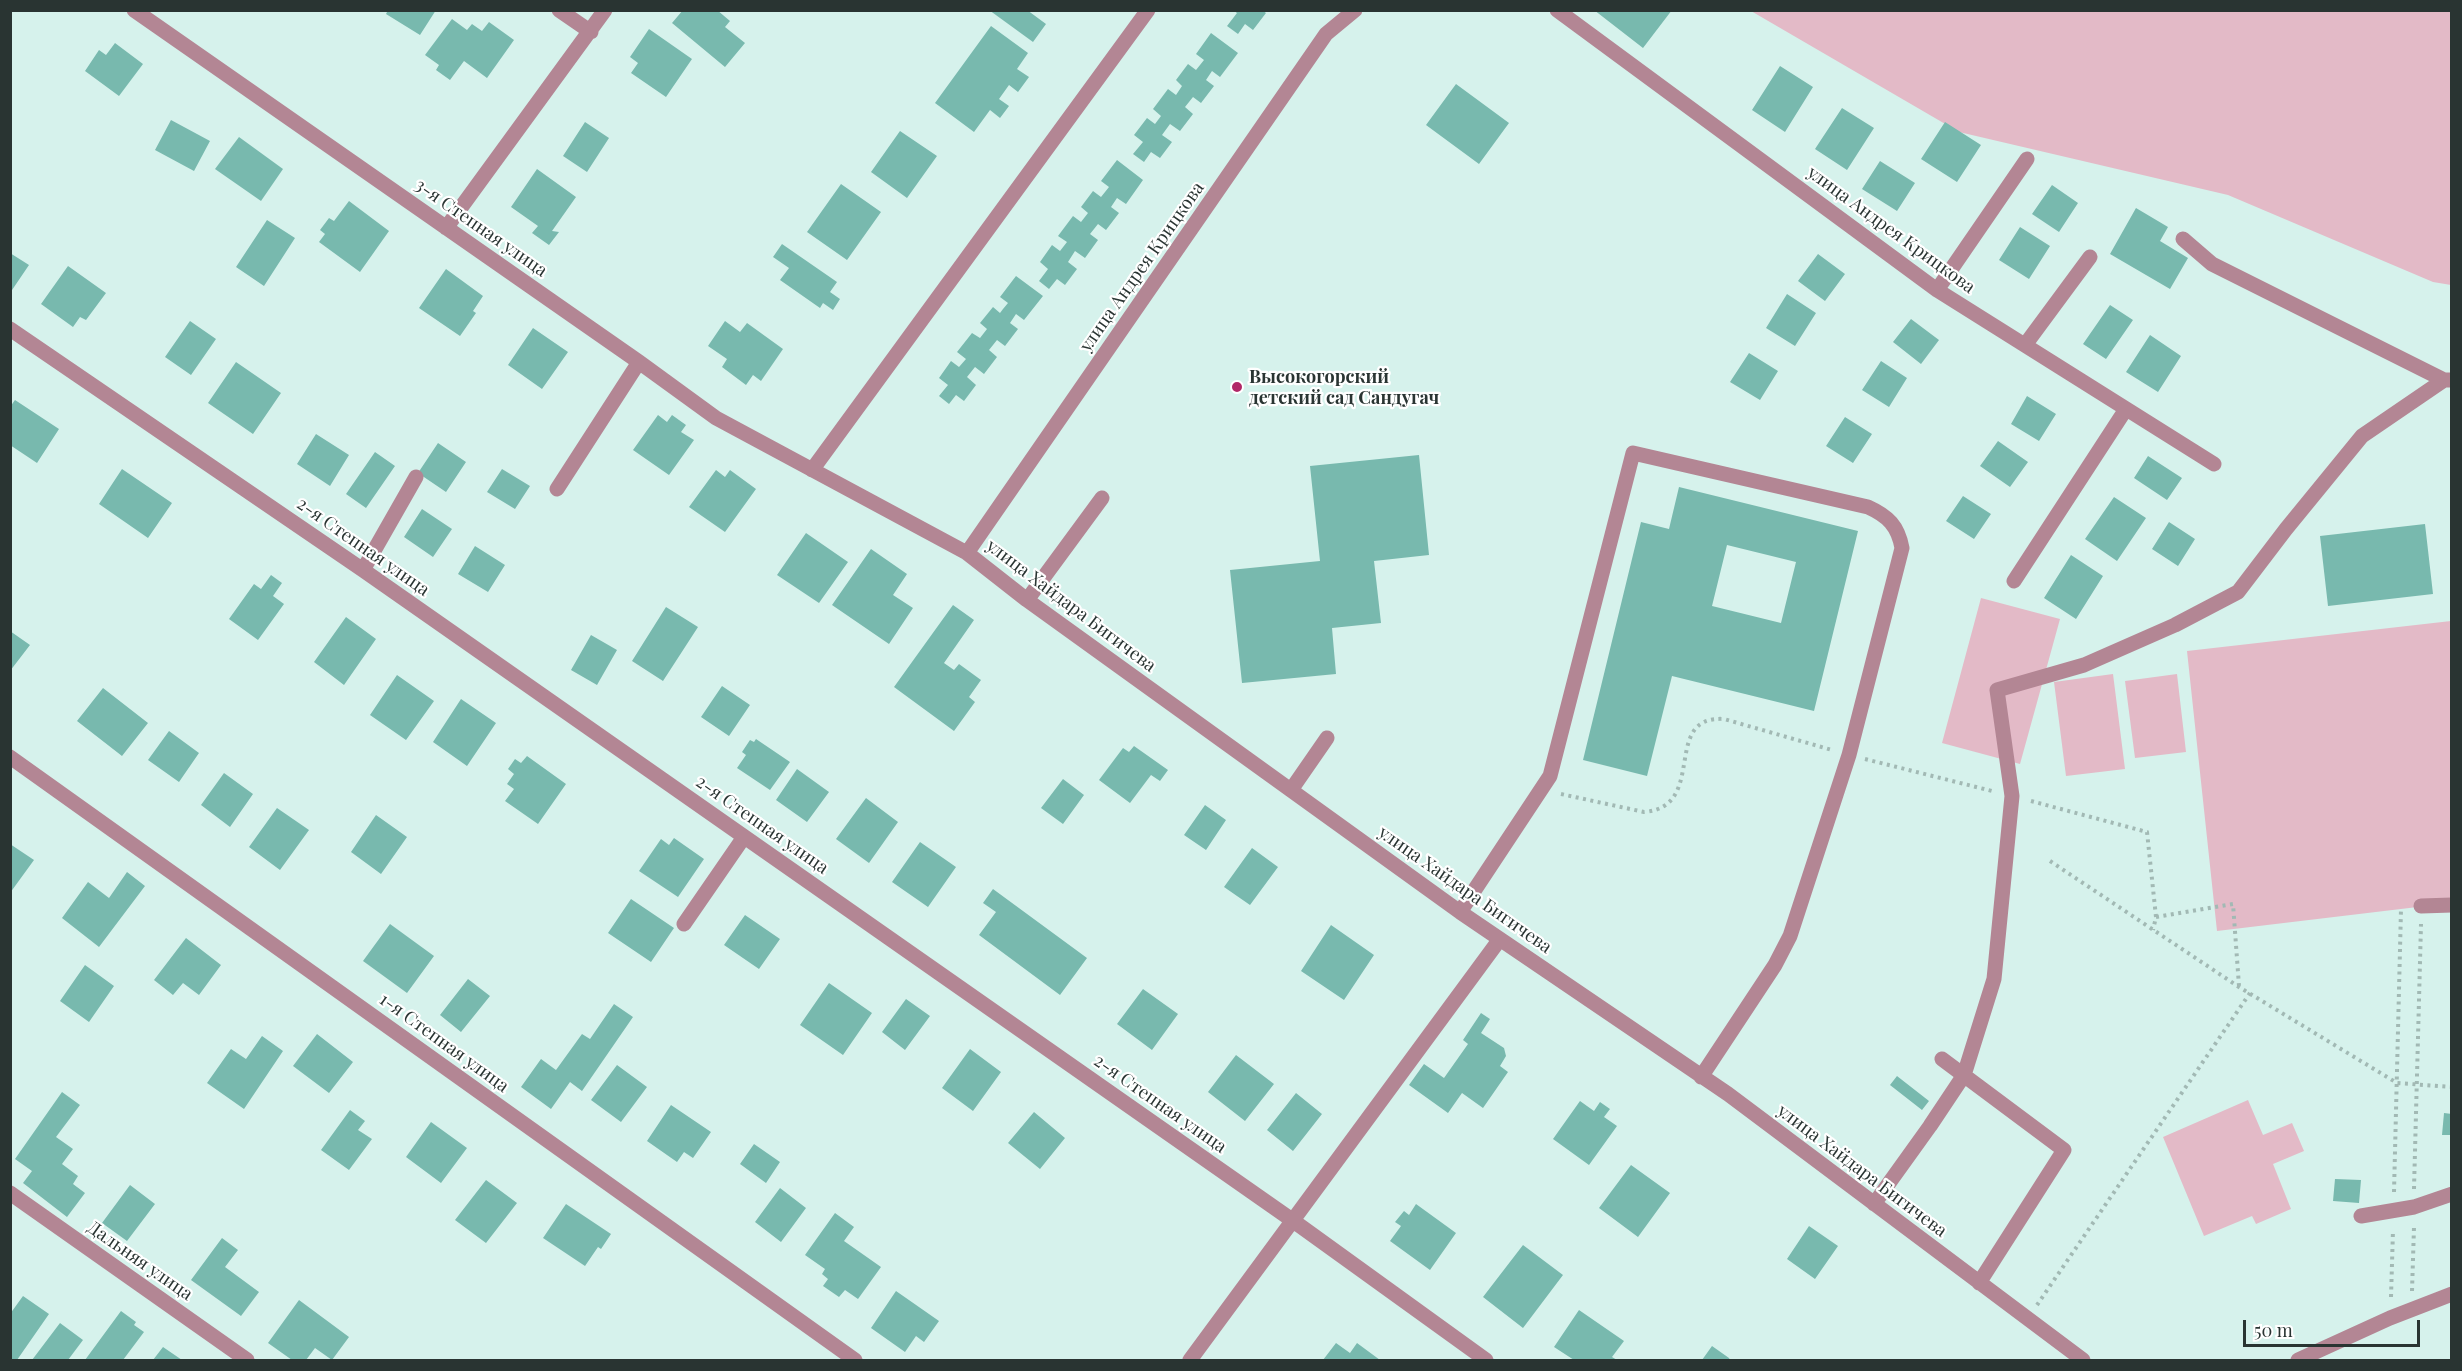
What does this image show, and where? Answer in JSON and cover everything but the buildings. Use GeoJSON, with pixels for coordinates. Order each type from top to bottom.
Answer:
{"type":"FeatureCollection","features":[{"type":"Feature","properties":{"kind":"street","name":"3-я Степная улица"},"geometry":{"type":"LineString","coordinates":[[134,10],[716,418],[812,470]]}},
{"type":"Feature","properties":{"kind":"street"},"geometry":{"type":"LineString","coordinates":[[559,10],[591,32]]}},
{"type":"Feature","properties":{"kind":"street"},"geometry":{"type":"LineString","coordinates":[[446,228],[605,10]]}},
{"type":"Feature","properties":{"kind":"street"},"geometry":{"type":"LineString","coordinates":[[812,470],[1148,10]]}},
{"type":"Feature","properties":{"kind":"street","name":"улица Андрея Крицкова"},"geometry":{"type":"LineString","coordinates":[[967,553],[1326,34],[1356,10]]}},
{"type":"Feature","properties":{"kind":"street","name":"улица Андрея Крицкова"},"geometry":{"type":"LineString","coordinates":[[1557,10],[1937,290],[2214,465]]}},
{"type":"Feature","properties":{"kind":"street"},"geometry":{"type":"LineString","coordinates":[[1937,290],[2027,159]]}},
{"type":"Feature","properties":{"kind":"street"},"geometry":{"type":"LineString","coordinates":[[2183,239],[2212,264],[2448,380]]}},
{"type":"Feature","properties":{"kind":"street"},"geometry":{"type":"LineString","coordinates":[[2025,345],[2090,257]]}},
{"type":"Feature","properties":{"kind":"street","name":"2-я Степная улица"},"geometry":{"type":"LineString","coordinates":[[10,329],[363,570],[1292,1220],[1486,1360]]}},
{"type":"Feature","properties":{"kind":"street"},"geometry":{"type":"LineString","coordinates":[[557,489],[639,362]]}},
{"type":"Feature","properties":{"kind":"street"},"geometry":{"type":"LineString","coordinates":[[1874,1204],[1964,1075],[1994,979],[2012,796],[1997,690],[2084,665],[2175,625],[2238,592],[2362,436],[2448,380]]}},
{"type":"Feature","properties":{"kind":"street"},"geometry":{"type":"LineString","coordinates":[[2014,580],[2126,409]]}},
{"type":"Feature","properties":{"kind":"street"},"geometry":{"type":"LineString","coordinates":[[1460,912],[1550,776],[1633,453],[1868,507],[1884,514],[1894,524],[1900,536],[1902,548],[1849,755],[1790,936],[1775,964],[1701,1077]]}},
{"type":"Feature","properties":{"kind":"street","name":"улица Хайдара Бигичева"},"geometry":{"type":"LineString","coordinates":[[812,470],[967,553],[1027,600],[1460,912],[1728,1094],[2026,1319],[2084,1360]]}},
{"type":"Feature","properties":{"kind":"street"},"geometry":{"type":"LineString","coordinates":[[363,570],[416,477]]}},
{"type":"Feature","properties":{"kind":"street"},"geometry":{"type":"LineString","coordinates":[[1027,600],[1102,498]]}},
{"type":"Feature","properties":{"kind":"street"},"geometry":{"type":"LineString","coordinates":[[1291,790],[1327,738]]}},
{"type":"Feature","properties":{"kind":"street","name":"1-я Степная улица"},"geometry":{"type":"LineString","coordinates":[[10,757],[855,1360]]}},
{"type":"Feature","properties":{"kind":"street"},"geometry":{"type":"LineString","coordinates":[[684,924],[744,837]]}},
{"type":"Feature","properties":{"kind":"street"},"geometry":{"type":"LineString","coordinates":[[2421,906],[2451,905]]}},
{"type":"Feature","properties":{"kind":"street"},"geometry":{"type":"LineString","coordinates":[[1190,1360],[1500,939]]}},
{"type":"Feature","properties":{"kind":"street"},"geometry":{"type":"LineString","coordinates":[[1942,1059],[2064,1150],[1979,1283]]}},
{"type":"Feature","properties":{"kind":"street","name":"Дальняя улица"},"geometry":{"type":"LineString","coordinates":[[10,1193],[247,1360]]}},
{"type":"Feature","properties":{"kind":"street"},"geometry":{"type":"LineString","coordinates":[[2361,1216],[2414,1207],[2451,1194]]}},
{"type":"Feature","properties":{"kind":"street"},"geometry":{"type":"LineString","coordinates":[[2298,1360],[2390,1318],[2451,1294]]}},
{"type":"Feature","properties":{"kind":"path"},"geometry":{"type":"LineString","coordinates":[[1550,776],[1552,784],[1563,795],[1644,812],[1657,811],[1667,806],[1677,791],[1691,735],[1703,722],[1713,718],[1724,719],[1849,755],[2147,832],[2156,917],[2153,930]]}},
{"type":"Feature","properties":{"kind":"path"},"geometry":{"type":"LineString","coordinates":[[2050,861],[2239,987],[2397,1083],[2451,1087]]}},
{"type":"Feature","properties":{"kind":"path"},"geometry":{"type":"LineString","coordinates":[[2156,917],[2233,904],[2239,987]]}},
{"type":"Feature","properties":{"kind":"path"},"geometry":{"type":"LineString","coordinates":[[2412,1310],[2421,906]]}},
{"type":"Feature","properties":{"kind":"path"},"geometry":{"type":"LineString","coordinates":[[2394,1201],[2401,908]]}},
{"type":"Feature","properties":{"kind":"path"},"geometry":{"type":"LineString","coordinates":[[2026,1319],[2250,993]]}},
{"type":"Feature","properties":{"kind":"path"},"geometry":{"type":"LineString","coordinates":[[2390,1318],[2393,1224]]}},
{"type":"Feature","properties":{"kind":"shaded area"},"geometry":{"type":"Polygon","coordinates":[[[1751,11],[2451,11],[2451,285],[2433,282],[2228,195],[1959,132],[1751,11]]]}},
{"type":"Feature","properties":{"kind":"shaded area"},"geometry":{"type":"Polygon","coordinates":[[[1981,598],[2060,619],[2020,764],[1942,743],[1981,598]]]}},
{"type":"Feature","properties":{"kind":"shaded area"},"geometry":{"type":"Polygon","coordinates":[[[2451,621],[2451,903],[2217,931],[2187,651],[2451,621]]]}},
{"type":"Feature","properties":{"kind":"shaded area"},"geometry":{"type":"Polygon","coordinates":[[[2113,674],[2125,769],[2066,776],[2054,682],[2113,674]]]}},
{"type":"Feature","properties":{"kind":"shaded area"},"geometry":{"type":"Polygon","coordinates":[[[2177,674],[2186,752],[2135,758],[2125,681],[2177,674]]]}},
{"type":"Feature","properties":{"kind":"shaded area"},"geometry":{"type":"Polygon","coordinates":[[[2248,1100],[2263,1135],[2292,1123],[2304,1151],[2273,1164],[2291,1209],[2256,1224],[2252,1216],[2204,1236],[2163,1137],[2248,1100]]]}},
{"type":"Feature","properties":{"kind":"place","name":"Высокогорский детский сад Сандугач"},"geometry":{"type":"Point","coordinates":[1237,387]}}]}
